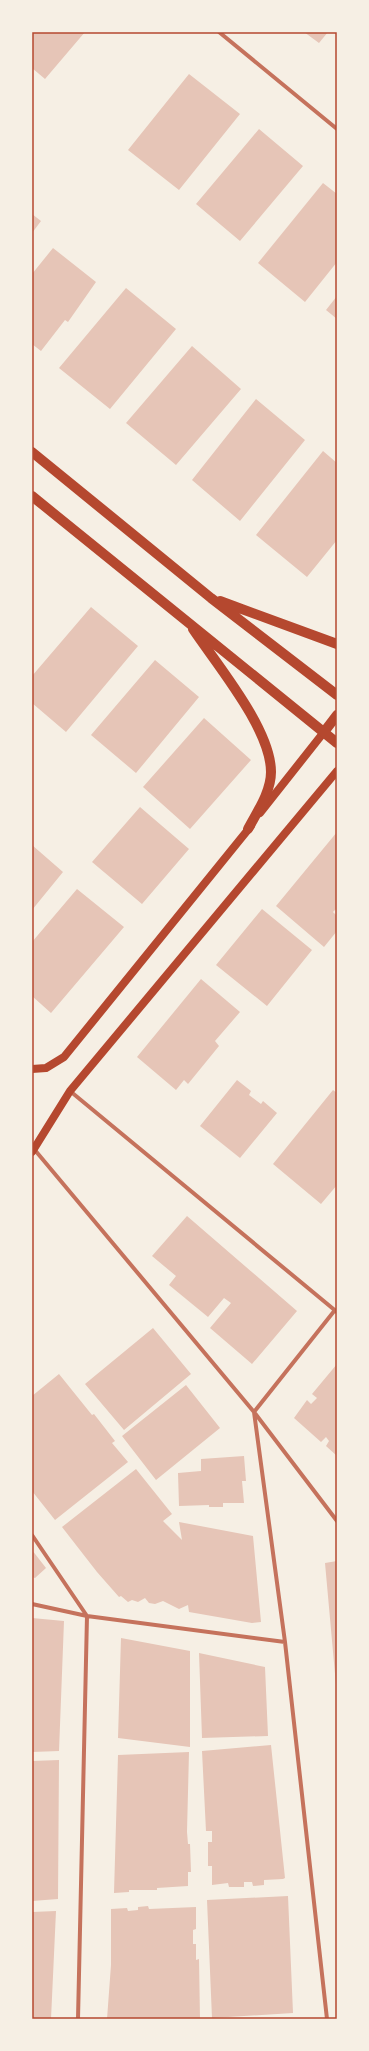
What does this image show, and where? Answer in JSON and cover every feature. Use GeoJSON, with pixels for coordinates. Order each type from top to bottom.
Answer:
{"type":"FeatureCollection","features":[{"type":"Feature","properties":{"kind":"main road"},"geometry":{"type":"LineString","coordinates":[[32,452],[211,598],[337,695]]}},
{"type":"Feature","properties":{"kind":"main road"},"geometry":{"type":"LineString","coordinates":[[32,496],[186,619],[337,743]]}},
{"type":"Feature","properties":{"kind":"main road"},"geometry":{"type":"LineString","coordinates":[[211,598],[337,644]]}},
{"type":"Feature","properties":{"kind":"main road"},"geometry":{"type":"LineString","coordinates":[[186,619],[258,726],[269,752],[271,774],[267,794],[248,829]]}},
{"type":"Feature","properties":{"kind":"main road"},"geometry":{"type":"LineString","coordinates":[[32,1069],[46,1068],[64,1056],[248,829],[337,715]]}},
{"type":"Feature","properties":{"kind":"main road"},"geometry":{"type":"LineString","coordinates":[[33,1150],[70,1091],[337,770]]}},
{"type":"Feature","properties":{"kind":"street"},"geometry":{"type":"LineString","coordinates":[[219,32],[337,129]]}},
{"type":"Feature","properties":{"kind":"street"},"geometry":{"type":"LineString","coordinates":[[70,1091],[336,1311],[254,1412],[285,1642],[327,2019]]}},
{"type":"Feature","properties":{"kind":"street"},"geometry":{"type":"LineString","coordinates":[[33,1150],[254,1412],[337,1522]]}},
{"type":"Feature","properties":{"kind":"street"},"geometry":{"type":"LineString","coordinates":[[32,1535],[87,1616],[78,2019]]}},
{"type":"Feature","properties":{"kind":"street"},"geometry":{"type":"LineString","coordinates":[[32,1604],[87,1616],[285,1642]]}},
{"type":"Feature","properties":{"kind":"building"},"geometry":{"type":"Polygon","coordinates":[[[32,32],[85,32],[45,79],[32,68],[32,32]]]}},
{"type":"Feature","properties":{"kind":"building"},"geometry":{"type":"Polygon","coordinates":[[[304,32],[328,32],[319,43],[304,32]]]}},
{"type":"Feature","properties":{"kind":"building"},"geometry":{"type":"Polygon","coordinates":[[[189,74],[240,114],[179,190],[128,150],[189,74]]]}},
{"type":"Feature","properties":{"kind":"building"},"geometry":{"type":"Polygon","coordinates":[[[259,129],[303,166],[240,241],[196,204],[259,129]]]}},
{"type":"Feature","properties":{"kind":"building"},"geometry":{"type":"Polygon","coordinates":[[[323,183],[337,194],[337,262],[305,302],[258,263],[323,183]]]}},
{"type":"Feature","properties":{"kind":"building"},"geometry":{"type":"Polygon","coordinates":[[[32,214],[41,221],[32,233],[32,214]]]}},
{"type":"Feature","properties":{"kind":"building"},"geometry":{"type":"Polygon","coordinates":[[[53,248],[96,282],[68,322],[65,320],[41,351],[32,344],[32,274],[53,248]]]}},
{"type":"Feature","properties":{"kind":"building"},"geometry":{"type":"Polygon","coordinates":[[[126,288],[176,329],[110,409],[59,368],[126,288]]]}},
{"type":"Feature","properties":{"kind":"building"},"geometry":{"type":"Polygon","coordinates":[[[337,296],[337,319],[326,310],[337,296]]]}},
{"type":"Feature","properties":{"kind":"building"},"geometry":{"type":"Polygon","coordinates":[[[192,346],[241,389],[176,465],[126,423],[192,346]]]}},
{"type":"Feature","properties":{"kind":"building"},"geometry":{"type":"Polygon","coordinates":[[[256,399],[305,440],[240,521],[192,480],[256,399]]]}},
{"type":"Feature","properties":{"kind":"building"},"geometry":{"type":"Polygon","coordinates":[[[323,451],[337,463],[337,540],[307,577],[256,535],[323,451]]]}},
{"type":"Feature","properties":{"kind":"building"},"geometry":{"type":"Polygon","coordinates":[[[91,607],[138,646],[66,732],[32,703],[32,676],[91,607]]]}},
{"type":"Feature","properties":{"kind":"building"},"geometry":{"type":"Polygon","coordinates":[[[155,660],[199,697],[136,773],[91,735],[155,660]]]}},
{"type":"Feature","properties":{"kind":"building"},"geometry":{"type":"Polygon","coordinates":[[[204,718],[251,760],[190,829],[143,787],[204,718]]]}},
{"type":"Feature","properties":{"kind":"building"},"geometry":{"type":"Polygon","coordinates":[[[140,807],[189,849],[142,904],[92,862],[140,807]]]}},
{"type":"Feature","properties":{"kind":"building"},"geometry":{"type":"Polygon","coordinates":[[[337,832],[337,908],[333,912],[337,916],[337,931],[324,947],[276,906],[337,832]]]}},
{"type":"Feature","properties":{"kind":"building"},"geometry":{"type":"Polygon","coordinates":[[[32,845],[63,872],[32,910],[32,845]]]}},
{"type":"Feature","properties":{"kind":"building"},"geometry":{"type":"Polygon","coordinates":[[[77,889],[124,927],[51,1013],[32,996],[32,942],[77,889]]]}},
{"type":"Feature","properties":{"kind":"building"},"geometry":{"type":"Polygon","coordinates":[[[262,909],[312,950],[267,1006],[216,965],[262,909]]]}},
{"type":"Feature","properties":{"kind":"building"},"geometry":{"type":"Polygon","coordinates":[[[201,979],[240,1012],[215,1041],[219,1046],[188,1084],[184,1080],[176,1090],[137,1057],[201,979]]]}},
{"type":"Feature","properties":{"kind":"building"},"geometry":{"type":"Polygon","coordinates":[[[237,1080],[251,1091],[249,1095],[261,1104],[263,1101],[277,1113],[240,1158],[200,1126],[237,1080]]]}},
{"type":"Feature","properties":{"kind":"building"},"geometry":{"type":"Polygon","coordinates":[[[333,1090],[337,1093],[337,1185],[321,1204],[273,1164],[333,1090]]]}},
{"type":"Feature","properties":{"kind":"building"},"geometry":{"type":"Polygon","coordinates":[[[187,1216],[297,1311],[252,1364],[210,1328],[231,1303],[224,1298],[208,1317],[169,1285],[176,1276],[152,1256],[187,1216]]]}},
{"type":"Feature","properties":{"kind":"building"},"geometry":{"type":"Polygon","coordinates":[[[153,1328],[191,1374],[124,1430],[85,1384],[153,1328]]]}},
{"type":"Feature","properties":{"kind":"building"},"geometry":{"type":"Polygon","coordinates":[[[337,1364],[337,1456],[326,1446],[329,1441],[326,1437],[321,1442],[294,1418],[307,1400],[311,1404],[317,1398],[312,1394],[337,1364]]]}},
{"type":"Feature","properties":{"kind":"building"},"geometry":{"type":"Polygon","coordinates":[[[59,1374],[92,1415],[94,1414],[115,1441],[112,1443],[128,1462],[55,1520],[32,1491],[32,1396],[59,1374]]]}},
{"type":"Feature","properties":{"kind":"building"},"geometry":{"type":"Polygon","coordinates":[[[186,1385],[220,1428],[156,1480],[122,1436],[186,1385]]]}},
{"type":"Feature","properties":{"kind":"building"},"geometry":{"type":"Polygon","coordinates":[[[244,1456],[246,1481],[242,1481],[244,1503],[223,1503],[223,1507],[209,1507],[209,1505],[179,1506],[178,1473],[201,1471],[201,1459],[244,1456]]]}},
{"type":"Feature","properties":{"kind":"building"},"geometry":{"type":"Polygon","coordinates":[[[136,1469],[172,1514],[163,1521],[182,1540],[179,1522],[253,1536],[261,1622],[252,1623],[189,1612],[188,1605],[179,1609],[163,1601],[155,1604],[149,1603],[145,1598],[138,1602],[132,1600],[128,1602],[121,1596],[119,1597],[97,1572],[62,1527],[136,1469]]]}},
{"type":"Feature","properties":{"kind":"building"},"geometry":{"type":"Polygon","coordinates":[[[32,1550],[46,1568],[35,1578],[32,1577],[32,1550]]]}},
{"type":"Feature","properties":{"kind":"building"},"geometry":{"type":"Polygon","coordinates":[[[337,1561],[337,1685],[336,1685],[325,1563],[337,1561]]]}},
{"type":"Feature","properties":{"kind":"building"},"geometry":{"type":"Polygon","coordinates":[[[32,1618],[64,1621],[59,1751],[32,1752],[32,1618]]]}},
{"type":"Feature","properties":{"kind":"building"},"geometry":{"type":"Polygon","coordinates":[[[121,1638],[190,1651],[190,1747],[118,1738],[121,1638]]]}},
{"type":"Feature","properties":{"kind":"building"},"geometry":{"type":"Polygon","coordinates":[[[199,1653],[265,1667],[268,1736],[202,1738],[199,1653]]]}},
{"type":"Feature","properties":{"kind":"building"},"geometry":{"type":"Polygon","coordinates":[[[271,1745],[285,1878],[264,1880],[264,1885],[253,1886],[252,1882],[244,1882],[244,1887],[229,1887],[228,1883],[212,1885],[212,1866],[208,1866],[208,1842],[212,1842],[212,1831],[206,1831],[202,1751],[271,1745]]]}},
{"type":"Feature","properties":{"kind":"building"},"geometry":{"type":"Polygon","coordinates":[[[189,1752],[187,1832],[188,1844],[190,1844],[191,1872],[188,1872],[188,1886],[157,1888],[157,1890],[129,1890],[129,1892],[114,1893],[118,1755],[189,1752]]]}},
{"type":"Feature","properties":{"kind":"building"},"geometry":{"type":"Polygon","coordinates":[[[59,1760],[58,1899],[32,1901],[32,1761],[59,1760]]]}},
{"type":"Feature","properties":{"kind":"building"},"geometry":{"type":"Polygon","coordinates":[[[288,1896],[293,2013],[212,2018],[207,1900],[288,1896]]]}},
{"type":"Feature","properties":{"kind":"building"},"geometry":{"type":"Polygon","coordinates":[[[148,1906],[149,1909],[196,1907],[196,1929],[193,1930],[193,1944],[196,1944],[196,1960],[199,1959],[200,2019],[107,2019],[111,1965],[111,1909],[127,1908],[128,1911],[138,1910],[138,1907],[148,1906]]]}},
{"type":"Feature","properties":{"kind":"building"},"geometry":{"type":"Polygon","coordinates":[[[56,1911],[51,2019],[32,2019],[32,1912],[56,1911]]]}}]}
